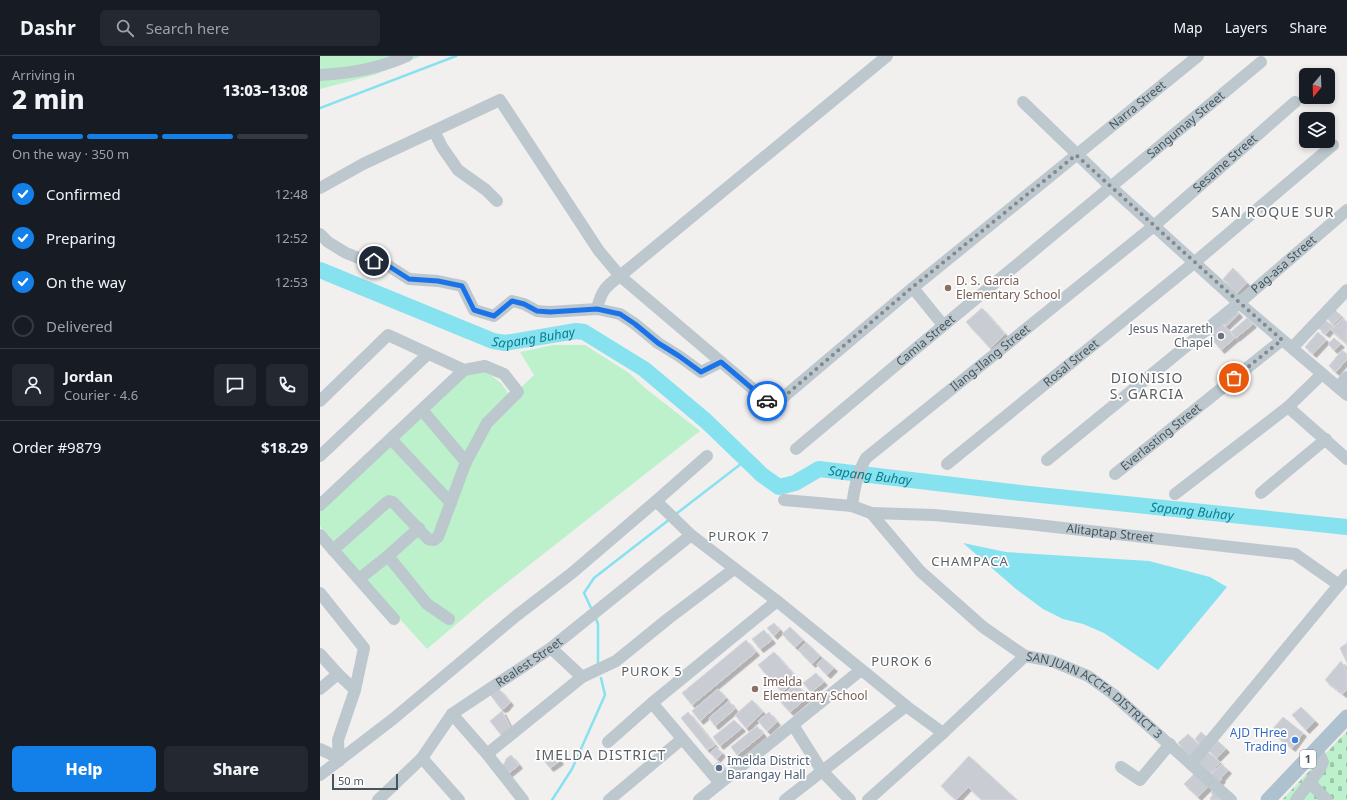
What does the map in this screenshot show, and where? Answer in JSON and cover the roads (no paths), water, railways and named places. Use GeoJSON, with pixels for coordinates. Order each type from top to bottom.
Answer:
{"type":"FeatureCollection","features":[{"type":"Feature","properties":{"kind":"main road","name":"1"},"geometry":{"type":"LineString","coordinates":[[1274,798],[1316,749],[1347,717]]}},
{"type":"Feature","properties":{"kind":"street"},"geometry":{"type":"LineString","coordinates":[[320,75],[353,72],[390,64],[407,56]]}},
{"type":"Feature","properties":{"kind":"street"},"geometry":{"type":"LineString","coordinates":[[597,309],[600,296],[607,286],[887,56]]}},
{"type":"Feature","properties":{"kind":"street","name":"Narra Street"},"geometry":{"type":"LineString","coordinates":[[721,362],[773,406],[912,288],[1198,56]]}},
{"type":"Feature","properties":{"kind":"street","name":"Sangumay Street"},"geometry":{"type":"LineString","coordinates":[[1111,187],[1261,62]]}},
{"type":"Feature","properties":{"kind":"street"},"geometry":{"type":"LineString","coordinates":[[320,188],[363,164],[500,100],[599,251],[620,276],[721,362],[701,372],[658,343],[620,314],[597,309],[550,312],[537,311],[524,304],[512,301],[494,316],[474,310],[462,286],[438,281],[409,279],[384,263],[364,260],[346,253],[328,242],[320,234]]}},
{"type":"Feature","properties":{"kind":"street"},"geometry":{"type":"LineString","coordinates":[[1023,102],[1076,155],[1111,187],[1282,340],[1342,391],[1347,377]]}},
{"type":"Feature","properties":{"kind":"street","name":"Sesame Street"},"geometry":{"type":"LineString","coordinates":[[1155,226],[1295,102]]}},
{"type":"Feature","properties":{"kind":"street"},"geometry":{"type":"LineString","coordinates":[[434,131],[442,147],[458,170],[486,190],[497,201]]}},
{"type":"Feature","properties":{"kind":"street","name":"Rosal Street"},"geometry":{"type":"LineString","coordinates":[[947,464],[1194,262],[1329,148]]}},
{"type":"Feature","properties":{"kind":"street","name":"Camia Street"},"geometry":{"type":"LineString","coordinates":[[796,449],[943,325],[1111,187]]}},
{"type":"Feature","properties":{"kind":"street","name":"Pag-asa Street"},"geometry":{"type":"LineString","coordinates":[[1047,460],[1239,302],[1347,210]]}},
{"type":"Feature","properties":{"kind":"street","name":"Ilang-Ilang Street"},"geometry":{"type":"LineString","coordinates":[[852,506],[855,486],[861,465],[866,458],[1155,226]]}},
{"type":"Feature","properties":{"kind":"street"},"geometry":{"type":"LineString","coordinates":[[912,288],[943,325]]}},
{"type":"Feature","properties":{"kind":"street"},"geometry":{"type":"LineString","coordinates":[[1292,348],[1347,290]]}},
{"type":"Feature","properties":{"kind":"street"},"geometry":{"type":"LineString","coordinates":[[320,401],[388,335],[464,370]]}},
{"type":"Feature","properties":{"kind":"street","name":"Everlasting Street"},"geometry":{"type":"LineString","coordinates":[[1115,474],[1282,340]]}},
{"type":"Feature","properties":{"kind":"street"},"geometry":{"type":"LineString","coordinates":[[320,456],[428,354]]}},
{"type":"Feature","properties":{"kind":"street"},"geometry":{"type":"LineString","coordinates":[[320,505],[464,370],[485,366],[504,374],[518,392],[487,423],[466,462],[438,537],[434,540],[428,539],[393,502],[389,501],[327,549]]}},
{"type":"Feature","properties":{"kind":"street"},"geometry":{"type":"LineString","coordinates":[[1176,494],[1288,407],[1322,374]]}},
{"type":"Feature","properties":{"kind":"street"},"geometry":{"type":"LineString","coordinates":[[1288,407],[1347,459]]}},
{"type":"Feature","properties":{"kind":"street"},"geometry":{"type":"LineString","coordinates":[[422,410],[466,462]]}},
{"type":"Feature","properties":{"kind":"street"},"geometry":{"type":"LineString","coordinates":[[391,439],[451,503]]}},
{"type":"Feature","properties":{"kind":"street"},"geometry":{"type":"LineString","coordinates":[[1261,493],[1326,439]]}},
{"type":"Feature","properties":{"kind":"street"},"geometry":{"type":"LineString","coordinates":[[320,775],[393,719],[516,616],[572,573],[707,456]]}},
{"type":"Feature","properties":{"kind":"street","name":"Alitaptap Street"},"geometry":{"type":"LineString","coordinates":[[784,500],[852,506],[871,513],[934,515],[1028,524],[1296,554],[1339,585]]}},
{"type":"Feature","properties":{"kind":"street"},"geometry":{"type":"LineString","coordinates":[[656,501],[691,535],[777,601],[906,706],[943,733]]}},
{"type":"Feature","properties":{"kind":"street","name":"Alitaptap Street"},"geometry":{"type":"LineString","coordinates":[[871,513],[920,571],[982,626],[1025,656]]}},
{"type":"Feature","properties":{"kind":"street"},"geometry":{"type":"LineString","coordinates":[[358,579],[388,556],[418,528]]}},
{"type":"Feature","properties":{"kind":"street"},"geometry":{"type":"LineString","coordinates":[[320,535],[327,549],[358,579],[394,619]]}},
{"type":"Feature","properties":{"kind":"street","name":"Realest Street"},"geometry":{"type":"LineString","coordinates":[[378,800],[422,758],[452,714],[551,648],[691,535]]}},
{"type":"Feature","properties":{"kind":"street"},"geometry":{"type":"LineString","coordinates":[[388,556],[427,604],[449,619]]}},
{"type":"Feature","properties":{"kind":"street"},"geometry":{"type":"LineString","coordinates":[[487,754],[582,677],[616,661],[734,569]]}},
{"type":"Feature","properties":{"kind":"street"},"geometry":{"type":"LineString","coordinates":[[1191,764],[1347,575]]}},
{"type":"Feature","properties":{"kind":"street"},"geometry":{"type":"LineString","coordinates":[[320,593],[364,648],[355,690],[338,740],[339,759]]}},
{"type":"Feature","properties":{"kind":"street"},"geometry":{"type":"LineString","coordinates":[[608,742],[652,703],[777,601]]}},
{"type":"Feature","properties":{"kind":"street"},"geometry":{"type":"LineString","coordinates":[[551,648],[582,677]]}},
{"type":"Feature","properties":{"kind":"street"},"geometry":{"type":"LineString","coordinates":[[320,654],[355,690]]}},
{"type":"Feature","properties":{"kind":"street","name":"SAN JUAN ACCFA DISTRICT 3"},"geometry":{"type":"LineString","coordinates":[[868,800],[943,733],[1025,656],[1052,661],[1088,676],[1113,694],[1231,800]]}},
{"type":"Feature","properties":{"kind":"street"},"geometry":{"type":"LineString","coordinates":[[699,800],[862,670]]}},
{"type":"Feature","properties":{"kind":"street"},"geometry":{"type":"LineString","coordinates":[[320,689],[338,674]]}},
{"type":"Feature","properties":{"kind":"street"},"geometry":{"type":"LineString","coordinates":[[652,703],[720,783]]}},
{"type":"Feature","properties":{"kind":"street"},"geometry":{"type":"LineString","coordinates":[[786,800],[906,706]]}},
{"type":"Feature","properties":{"kind":"street"},"geometry":{"type":"LineString","coordinates":[[452,714],[487,754],[523,800]]}},
{"type":"Feature","properties":{"kind":"street"},"geometry":{"type":"LineString","coordinates":[[793,725],[822,771],[850,800]]}},
{"type":"Feature","properties":{"kind":"street"},"geometry":{"type":"LineString","coordinates":[[609,800],[682,739]]}},
{"type":"Feature","properties":{"kind":"street"},"geometry":{"type":"LineString","coordinates":[[1121,767],[1140,780],[1170,744]]}},
{"type":"Feature","properties":{"kind":"street"},"geometry":{"type":"LineString","coordinates":[[1296,800],[1320,769],[1323,762],[1316,749]]}},
{"type":"Feature","properties":{"kind":"street"},"geometry":{"type":"LineString","coordinates":[[320,750],[339,759]]}},
{"type":"Feature","properties":{"kind":"street"},"geometry":{"type":"LineString","coordinates":[[422,758],[459,800]]}},
{"type":"Feature","properties":{"kind":"street"},"geometry":{"type":"LineString","coordinates":[[1310,783],[1326,800]]}},
{"type":"Feature","properties":{"kind":"water"},"geometry":{"type":"Polygon","coordinates":[[[963,543],[1006,552],[1149,561],[1210,577],[1227,587],[1158,670],[1104,633],[1083,624],[1063,619],[1043,609],[1016,589],[963,543]]]}},
{"type":"Feature","properties":{"kind":"waterway"},"geometry":{"type":"LineString","coordinates":[[320,108],[456,56]]}},
{"type":"Feature","properties":{"kind":"waterway","name":"Sapang Buhay"},"geometry":{"type":"LineString","coordinates":[[320,270],[493,341],[505,343],[576,331],[584,332],[644,369],[706,421],[762,475],[779,487],[795,483],[819,469],[1012,492],[1347,527]]}},
{"type":"Feature","properties":{"kind":"waterway"},"geometry":{"type":"LineString","coordinates":[[676,514],[746,460]]}},
{"type":"Feature","properties":{"kind":"waterway"},"geometry":{"type":"LineString","coordinates":[[592,610],[584,593],[594,578],[670,519]]}},
{"type":"Feature","properties":{"kind":"waterway"},"geometry":{"type":"LineString","coordinates":[[595,616],[598,624],[598,665]]}},
{"type":"Feature","properties":{"kind":"waterway"},"geometry":{"type":"LineString","coordinates":[[552,800],[572,769],[605,695],[601,678]]}},
{"type":"Feature","properties":{"kind":"place","name":"D. S. Garcia Elementary School"},"geometry":{"type":"Point","coordinates":[948,288]}},
{"type":"Feature","properties":{"kind":"place","name":"Jesus Nazareth Chapel"},"geometry":{"type":"Point","coordinates":[1221,336]}},
{"type":"Feature","properties":{"kind":"place","name":"Imelda Elementary School"},"geometry":{"type":"Point","coordinates":[755,689]}},
{"type":"Feature","properties":{"kind":"place","name":"AJD THree Trading"},"geometry":{"type":"Point","coordinates":[1295,740]}},
{"type":"Feature","properties":{"kind":"place","name":"Imelda District Barangay Hall"},"geometry":{"type":"Point","coordinates":[719,768]}},
{"type":"Feature","properties":{"kind":"district","name":"SAN ROQUE SUR"},"geometry":{"type":"Point","coordinates":[1273,212]}},
{"type":"Feature","properties":{"kind":"district","name":"DIONISIO S. GARCIA"},"geometry":{"type":"Point","coordinates":[1147,386]}},
{"type":"Feature","properties":{"kind":"district","name":"PUROK 7"},"geometry":{"type":"Point","coordinates":[739,536]}},
{"type":"Feature","properties":{"kind":"district","name":"CHAMPACA"},"geometry":{"type":"Point","coordinates":[970,561]}},
{"type":"Feature","properties":{"kind":"district","name":"PUROK 6"},"geometry":{"type":"Point","coordinates":[902,661]}},
{"type":"Feature","properties":{"kind":"district","name":"PUROK 5"},"geometry":{"type":"Point","coordinates":[652,671]}},
{"type":"Feature","properties":{"kind":"district","name":"IMELDA DISTRICT"},"geometry":{"type":"Point","coordinates":[601,755]}}]}
